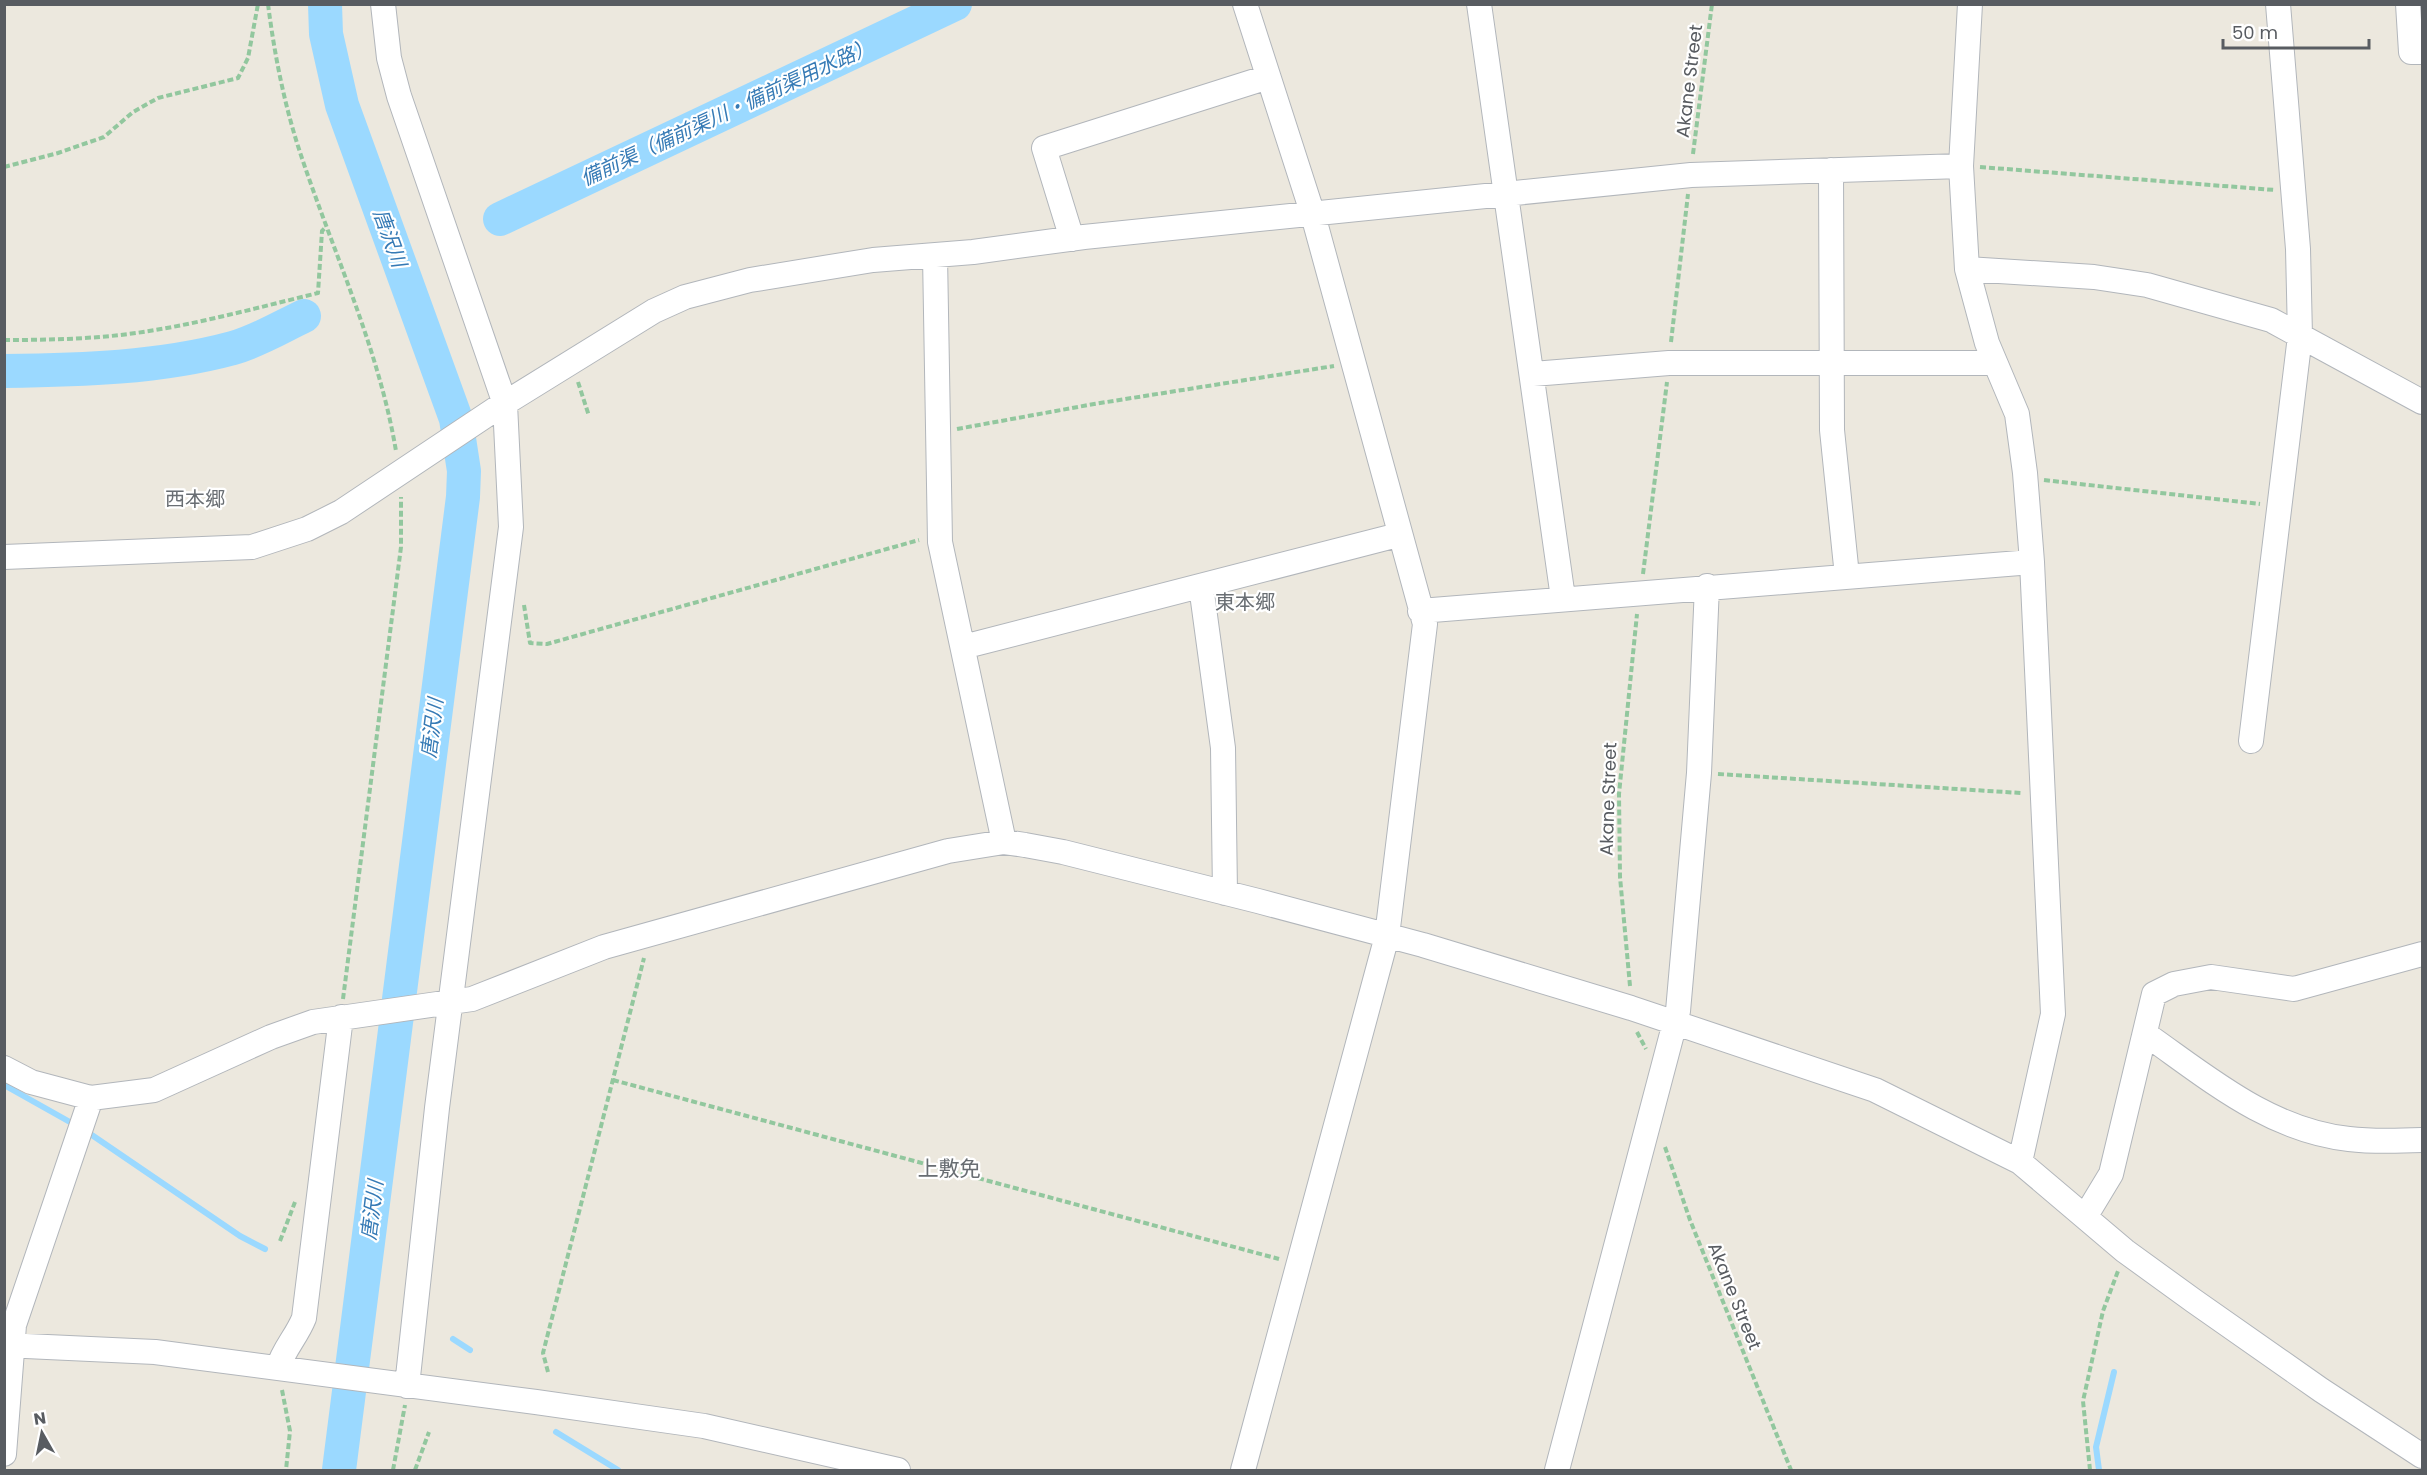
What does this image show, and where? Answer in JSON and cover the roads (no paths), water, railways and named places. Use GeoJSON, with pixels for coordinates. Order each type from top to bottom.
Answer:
{"type":"FeatureCollection","features":[{"type":"Feature","properties":{"kind":"street"},"geometry":{"type":"LineString","coordinates":[[383,4],[389,58],[409,129],[499,407],[512,527],[447,1004],[404,1386]]}},
{"type":"Feature","properties":{"kind":"street"},"geometry":{"type":"LineString","coordinates":[[1479,4],[1563,598]]}},
{"type":"Feature","properties":{"kind":"street"},"geometry":{"type":"LineString","coordinates":[[1970,4],[1961,166],[1967,269],[1987,344],[2017,414],[2025,478],[2032,562],[2053,1014],[2020,1162]]}},
{"type":"Feature","properties":{"kind":"street"},"geometry":{"type":"LineString","coordinates":[[2251,741],[2300,336],[2298,249],[2278,4]]}},
{"type":"Feature","properties":{"kind":"street"},"geometry":{"type":"LineString","coordinates":[[2408,4],[2411,52],[2422,52]]}},
{"type":"Feature","properties":{"kind":"street"},"geometry":{"type":"LineString","coordinates":[[1244,1470],[1387,936],[1425,624],[1398,535],[1313,215],[1268,77],[1252,5]]}},
{"type":"Feature","properties":{"kind":"street"},"geometry":{"type":"LineString","coordinates":[[1072,239],[1044,148],[1268,77]]}},
{"type":"Feature","properties":{"kind":"street"},"geometry":{"type":"LineString","coordinates":[[4,557],[252,547],[307,529],[341,512],[499,407],[654,311],[685,297],[750,280],[873,260],[974,252],[1072,239],[1691,176],[1961,166]]}},
{"type":"Feature","properties":{"kind":"street"},"geometry":{"type":"LineString","coordinates":[[1831,170],[1832,430],[1847,576]]}},
{"type":"Feature","properties":{"kind":"street"},"geometry":{"type":"LineString","coordinates":[[934,255],[939,534],[1004,842]]}},
{"type":"Feature","properties":{"kind":"street"},"geometry":{"type":"LineString","coordinates":[[1967,269],[2094,277],[2147,285],[2271,320],[2422,402]]}},
{"type":"Feature","properties":{"kind":"street"},"geometry":{"type":"LineString","coordinates":[[1533,374],[1669,363],[1995,363]]}},
{"type":"Feature","properties":{"kind":"street"},"geometry":{"type":"LineString","coordinates":[[963,647],[1398,535]]}},
{"type":"Feature","properties":{"kind":"street"},"geometry":{"type":"LineString","coordinates":[[1420,611],[1707,586],[2032,562]]}},
{"type":"Feature","properties":{"kind":"street"},"geometry":{"type":"LineString","coordinates":[[1201,586],[1223,748],[1225,893]]}},
{"type":"Feature","properties":{"kind":"street"},"geometry":{"type":"LineString","coordinates":[[1557,1470],[1654,1109],[1683,980],[1699,773],[1707,586]]}},
{"type":"Feature","properties":{"kind":"street"},"geometry":{"type":"LineString","coordinates":[[4,1068],[31,1082],[91,1098],[126,1096],[169,1085],[286,1031],[313,1022],[471,999],[604,947],[948,851],[1004,842],[1063,852],[1387,936],[1674,1022],[1875,1090],[2020,1162],[2125,1251],[2321,1390],[2422,1456]]}},
{"type":"Feature","properties":{"kind":"street"},"geometry":{"type":"LineString","coordinates":[[2085,1217],[2111,1174],[2154,994],[2174,984],[2211,977],[2295,989],[2422,954]]}},
{"type":"Feature","properties":{"kind":"street"},"geometry":{"type":"LineString","coordinates":[[282,1369],[281,1357],[304,1318],[345,1017]]}},
{"type":"Feature","properties":{"kind":"street"},"geometry":{"type":"LineString","coordinates":[[2144,1036],[2154,1040],[2229,1094],[2284,1122],[2347,1139],[2422,1140]]}},
{"type":"Feature","properties":{"kind":"street"},"geometry":{"type":"LineString","coordinates":[[4,1454],[8,1345],[91,1098]]}},
{"type":"Feature","properties":{"kind":"street"},"geometry":{"type":"LineString","coordinates":[[8,1345],[145,1351],[704,1426],[898,1470]]}},
{"type":"Feature","properties":{"kind":"waterway","name":"唐沢川"},"geometry":{"type":"LineString","coordinates":[[325,4],[326,34],[342,105],[456,419],[464,471],[463,497],[339,1470]]}},
{"type":"Feature","properties":{"kind":"waterway","name":"備前渠（備前渠川・備前渠用水路）"},"geometry":{"type":"LineString","coordinates":[[500,219],[955,4]]}},
{"type":"Feature","properties":{"kind":"waterway","name":"備前渠（備前渠川・備前渠用水路）"},"geometry":{"type":"LineString","coordinates":[[4,371],[91,369],[148,364],[205,355],[260,338],[304,316]]}},
{"type":"Feature","properties":{"kind":"waterway"},"geometry":{"type":"LineString","coordinates":[[4,1085],[77,1126]]}},
{"type":"Feature","properties":{"kind":"waterway"},"geometry":{"type":"LineString","coordinates":[[86,1131],[240,1236],[265,1249]]}},
{"type":"Feature","properties":{"kind":"waterway"},"geometry":{"type":"LineString","coordinates":[[453,1339],[470,1350]]}},
{"type":"Feature","properties":{"kind":"waterway"},"geometry":{"type":"LineString","coordinates":[[2099,1470],[2096,1447],[2114,1372]]}},
{"type":"Feature","properties":{"kind":"waterway"},"geometry":{"type":"LineString","coordinates":[[556,1432],[618,1470]]}},
{"type":"Feature","properties":{"kind":"district","name":"西本郷"},"geometry":{"type":"Point","coordinates":[195,499]}},
{"type":"Feature","properties":{"kind":"district","name":"東本郷"},"geometry":{"type":"Point","coordinates":[1245,602]}},
{"type":"Feature","properties":{"kind":"district","name":"上敷免"},"geometry":{"type":"Point","coordinates":[949,1168]}}]}
